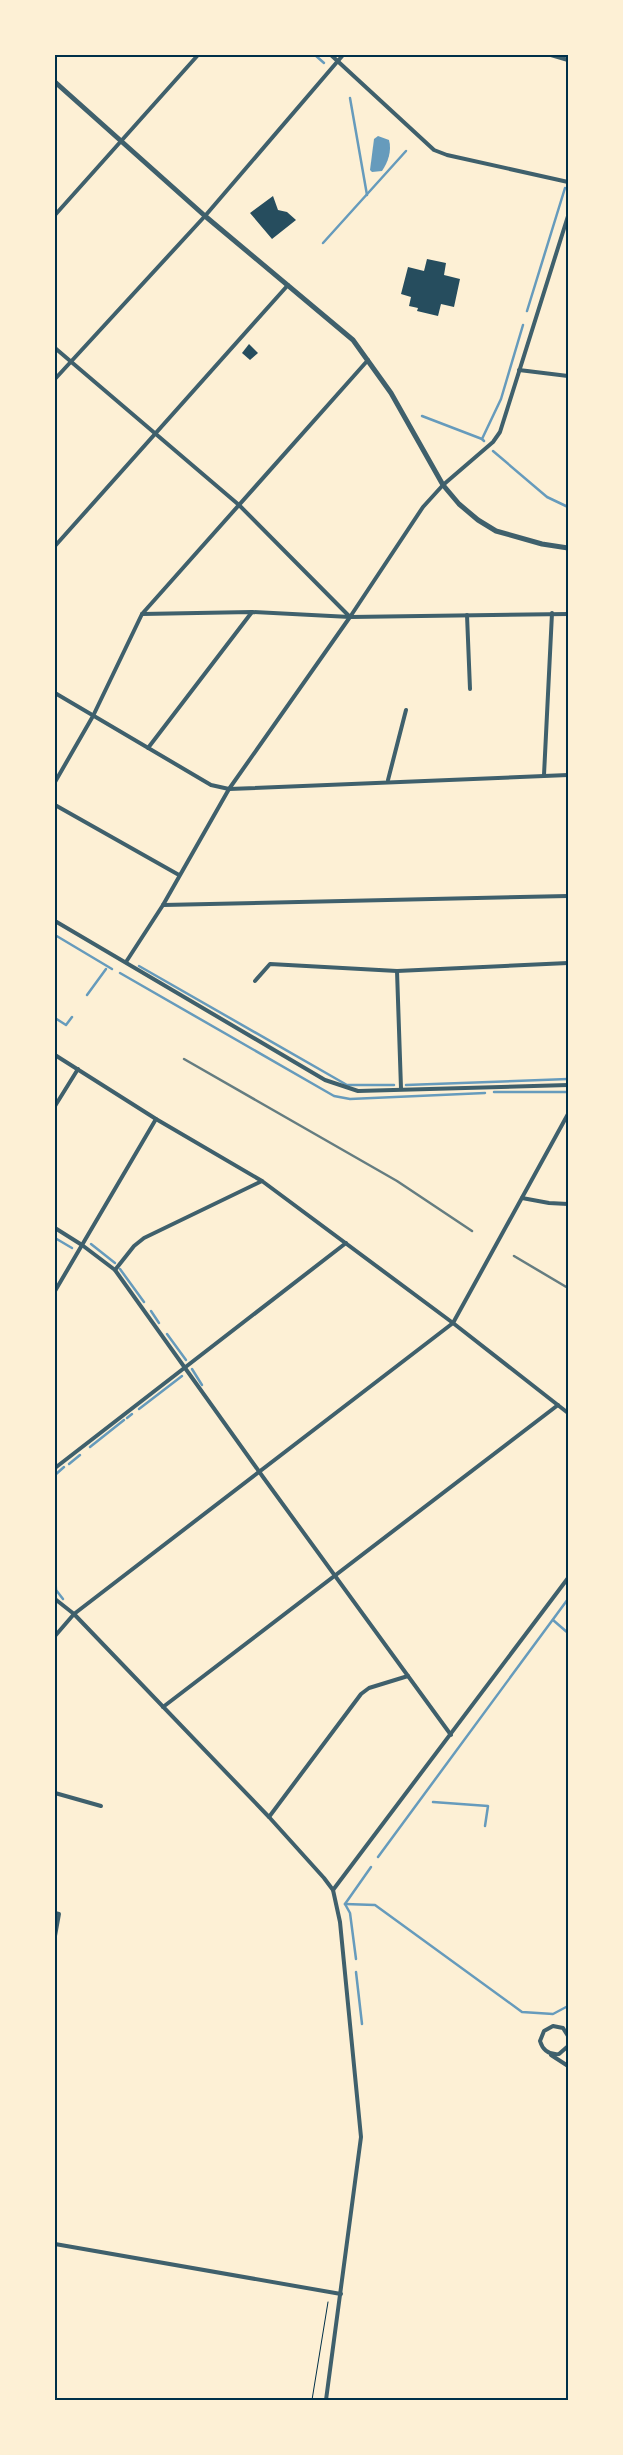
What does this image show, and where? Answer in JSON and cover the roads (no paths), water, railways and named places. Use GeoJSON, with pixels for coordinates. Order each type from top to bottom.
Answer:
{"type":"FeatureCollection","features":[{"type":"Feature","properties":{"kind":"street"},"geometry":{"type":"LineString","coordinates":[[188,55],[194,60]]}},
{"type":"Feature","properties":{"kind":"street"},"geometry":{"type":"LineString","coordinates":[[55,215],[198,55]]}},
{"type":"Feature","properties":{"kind":"street"},"geometry":{"type":"LineString","coordinates":[[331,55],[434,150],[447,156],[568,182]]}},
{"type":"Feature","properties":{"kind":"street"},"geometry":{"type":"LineString","coordinates":[[55,379],[205,216],[343,55]]}},
{"type":"Feature","properties":{"kind":"street"},"geometry":{"type":"LineString","coordinates":[[551,55],[568,60]]}},
{"type":"Feature","properties":{"kind":"street"},"geometry":{"type":"LineString","coordinates":[[55,82],[205,216],[353,340],[391,393],[443,485],[459,504],[478,520],[496,531],[542,544],[568,548]]}},
{"type":"Feature","properties":{"kind":"street"},"geometry":{"type":"LineString","coordinates":[[126,962],[162,905],[229,789],[350,617],[423,507],[443,485],[493,442],[500,432],[568,216]]}},
{"type":"Feature","properties":{"kind":"street"},"geometry":{"type":"LineString","coordinates":[[55,546],[288,285]]}},
{"type":"Feature","properties":{"kind":"street"},"geometry":{"type":"LineString","coordinates":[[55,348],[239,505],[350,617]]}},
{"type":"Feature","properties":{"kind":"street"},"geometry":{"type":"LineString","coordinates":[[55,782],[93,716],[142,614],[368,360]]}},
{"type":"Feature","properties":{"kind":"street"},"geometry":{"type":"LineString","coordinates":[[519,370],[568,376]]}},
{"type":"Feature","properties":{"kind":"street"},"geometry":{"type":"LineString","coordinates":[[142,614],[252,612],[350,617],[568,614]]}},
{"type":"Feature","properties":{"kind":"street"},"geometry":{"type":"LineString","coordinates":[[148,748],[252,612]]}},
{"type":"Feature","properties":{"kind":"street"},"geometry":{"type":"LineString","coordinates":[[544,775],[552,613]]}},
{"type":"Feature","properties":{"kind":"street"},"geometry":{"type":"LineString","coordinates":[[467,615],[470,689]]}},
{"type":"Feature","properties":{"kind":"street"},"geometry":{"type":"LineString","coordinates":[[55,693],[211,785],[229,789],[388,780],[568,775]]}},
{"type":"Feature","properties":{"kind":"street"},"geometry":{"type":"LineString","coordinates":[[388,780],[406,710]]}},
{"type":"Feature","properties":{"kind":"street"},"geometry":{"type":"LineString","coordinates":[[55,805],[179,875]]}},
{"type":"Feature","properties":{"kind":"street"},"geometry":{"type":"LineString","coordinates":[[162,905],[568,896]]}},
{"type":"Feature","properties":{"kind":"street"},"geometry":{"type":"LineString","coordinates":[[55,921],[325,1080],[358,1091],[401,1088],[568,1085]]}},
{"type":"Feature","properties":{"kind":"street"},"geometry":{"type":"LineString","coordinates":[[255,981],[270,964],[397,971],[568,963]]}},
{"type":"Feature","properties":{"kind":"street"},"geometry":{"type":"LineString","coordinates":[[397,971],[401,1088]]}},
{"type":"Feature","properties":{"kind":"street"},"geometry":{"type":"LineString","coordinates":[[55,1055],[156,1119],[262,1181],[453,1322],[568,1412]]}},
{"type":"Feature","properties":{"kind":"street"},"geometry":{"type":"LineString","coordinates":[[55,1106],[78,1068]]}},
{"type":"Feature","properties":{"kind":"street"},"geometry":{"type":"LineString","coordinates":[[55,1636],[74,1614],[453,1322],[568,1114]]}},
{"type":"Feature","properties":{"kind":"street"},"geometry":{"type":"LineString","coordinates":[[55,1291],[156,1119]]}},
{"type":"Feature","properties":{"kind":"street"},"geometry":{"type":"LineString","coordinates":[[115,1270],[134,1246],[144,1238],[262,1181]]}},
{"type":"Feature","properties":{"kind":"street"},"geometry":{"type":"LineString","coordinates":[[522,1198],[549,1204],[568,1204]]}},
{"type":"Feature","properties":{"kind":"street"},"geometry":{"type":"LineString","coordinates":[[55,1228],[82,1245],[115,1270],[259,1472],[451,1735]]}},
{"type":"Feature","properties":{"kind":"street"},"geometry":{"type":"LineString","coordinates":[[55,1468],[346,1243]]}},
{"type":"Feature","properties":{"kind":"street"},"geometry":{"type":"LineString","coordinates":[[163,1707],[558,1405]]}},
{"type":"Feature","properties":{"kind":"street"},"geometry":{"type":"LineString","coordinates":[[332,1890],[568,1578]]}},
{"type":"Feature","properties":{"kind":"street"},"geometry":{"type":"LineString","coordinates":[[55,1599],[74,1614],[269,1817],[332,1890],[340,1922],[361,2137],[326,2400]]}},
{"type":"Feature","properties":{"kind":"street"},"geometry":{"type":"LineString","coordinates":[[269,1817],[361,1694],[369,1688],[408,1676]]}},
{"type":"Feature","properties":{"kind":"street"},"geometry":{"type":"LineString","coordinates":[[55,1792],[101,1806]]}},
{"type":"Feature","properties":{"kind":"street"},"geometry":{"type":"LineString","coordinates":[[55,1913],[60,1914],[55,1936]]}},
{"type":"Feature","properties":{"kind":"street"},"geometry":{"type":"LineString","coordinates":[[568,2036],[563,2028],[558,2026],[548,2028],[541,2036],[542,2046],[568,2066]]}},
{"type":"Feature","properties":{"kind":"street"},"geometry":{"type":"LineString","coordinates":[[549,2053],[559,2054],[568,2046]]}},
{"type":"Feature","properties":{"kind":"street"},"geometry":{"type":"LineString","coordinates":[[568,2046],[568,2052]]}},
{"type":"Feature","properties":{"kind":"street"},"geometry":{"type":"LineString","coordinates":[[55,2244],[341,2294]]}},
{"type":"Feature","properties":{"kind":"water"},"geometry":{"type":"Polygon","coordinates":[[[378,136],[389,140],[390,152],[382,171],[372,172],[370,170],[374,139],[378,136]]]}},
{"type":"Feature","properties":{"kind":"waterway"},"geometry":{"type":"LineString","coordinates":[[315,55],[324,63]]}},
{"type":"Feature","properties":{"kind":"waterway"},"geometry":{"type":"LineString","coordinates":[[350,98],[367,195]]}},
{"type":"Feature","properties":{"kind":"waterway"},"geometry":{"type":"LineString","coordinates":[[323,243],[406,151]]}},
{"type":"Feature","properties":{"kind":"waterway"},"geometry":{"type":"LineString","coordinates":[[527,311],[565,188]]}},
{"type":"Feature","properties":{"kind":"waterway"},"geometry":{"type":"LineString","coordinates":[[484,441],[482,439],[501,399],[523,325]]}},
{"type":"Feature","properties":{"kind":"waterway"},"geometry":{"type":"LineString","coordinates":[[422,416],[482,439]]}},
{"type":"Feature","properties":{"kind":"waterway"},"geometry":{"type":"LineString","coordinates":[[493,451],[547,497],[568,507]]}},
{"type":"Feature","properties":{"kind":"waterway"},"geometry":{"type":"LineString","coordinates":[[55,935],[112,969]]}},
{"type":"Feature","properties":{"kind":"waterway"},"geometry":{"type":"LineString","coordinates":[[139,966],[347,1085],[394,1085]]}},
{"type":"Feature","properties":{"kind":"waterway"},"geometry":{"type":"LineString","coordinates":[[87,995],[106,969]]}},
{"type":"Feature","properties":{"kind":"waterway"},"geometry":{"type":"LineString","coordinates":[[120,973],[334,1096],[350,1099],[485,1093]]}},
{"type":"Feature","properties":{"kind":"waterway"},"geometry":{"type":"LineString","coordinates":[[55,1018],[66,1025],[72,1017]]}},
{"type":"Feature","properties":{"kind":"waterway"},"geometry":{"type":"LineString","coordinates":[[406,1085],[568,1079]]}},
{"type":"Feature","properties":{"kind":"waterway"},"geometry":{"type":"LineString","coordinates":[[494,1092],[568,1092]]}},
{"type":"Feature","properties":{"kind":"waterway"},"geometry":{"type":"LineString","coordinates":[[55,1238],[72,1248]]}},
{"type":"Feature","properties":{"kind":"waterway"},"geometry":{"type":"LineString","coordinates":[[91,1244],[115,1263]]}},
{"type":"Feature","properties":{"kind":"waterway"},"geometry":{"type":"LineString","coordinates":[[120,1269],[144,1302]]}},
{"type":"Feature","properties":{"kind":"waterway"},"geometry":{"type":"LineString","coordinates":[[151,1311],[159,1323]]}},
{"type":"Feature","properties":{"kind":"waterway"},"geometry":{"type":"LineString","coordinates":[[167,1334],[186,1360]]}},
{"type":"Feature","properties":{"kind":"waterway"},"geometry":{"type":"LineString","coordinates":[[192,1369],[202,1385]]}},
{"type":"Feature","properties":{"kind":"waterway"},"geometry":{"type":"LineString","coordinates":[[139,1409],[182,1376]]}},
{"type":"Feature","properties":{"kind":"waterway"},"geometry":{"type":"LineString","coordinates":[[127,1418],[132,1414]]}},
{"type":"Feature","properties":{"kind":"waterway"},"geometry":{"type":"LineString","coordinates":[[90,1447],[124,1420]]}},
{"type":"Feature","properties":{"kind":"waterway"},"geometry":{"type":"LineString","coordinates":[[69,1464],[80,1455]]}},
{"type":"Feature","properties":{"kind":"waterway"},"geometry":{"type":"LineString","coordinates":[[55,1475],[64,1467]]}},
{"type":"Feature","properties":{"kind":"waterway"},"geometry":{"type":"LineString","coordinates":[[55,1573],[56,1590],[63,1599]]}},
{"type":"Feature","properties":{"kind":"waterway"},"geometry":{"type":"LineString","coordinates":[[378,1857],[568,1599]]}},
{"type":"Feature","properties":{"kind":"waterway"},"geometry":{"type":"LineString","coordinates":[[553,1620],[568,1633]]}},
{"type":"Feature","properties":{"kind":"waterway"},"geometry":{"type":"LineString","coordinates":[[433,1802],[488,1806],[485,1826]]}},
{"type":"Feature","properties":{"kind":"waterway"},"geometry":{"type":"LineString","coordinates":[[345,1904],[371,1867]]}},
{"type":"Feature","properties":{"kind":"waterway"},"geometry":{"type":"LineString","coordinates":[[345,1904],[375,1905],[522,2012],[553,2014],[568,2006]]}},
{"type":"Feature","properties":{"kind":"waterway"},"geometry":{"type":"LineString","coordinates":[[345,1904],[350,1913],[356,1959]]}},
{"type":"Feature","properties":{"kind":"waterway"},"geometry":{"type":"LineString","coordinates":[[356,1972],[362,2024]]}},
{"type":"Feature","properties":{"kind":"railway"},"geometry":{"type":"LineString","coordinates":[[184,1059],[397,1181],[472,1231]]}},
{"type":"Feature","properties":{"kind":"railway"},"geometry":{"type":"LineString","coordinates":[[514,1256],[568,1288]]}}]}
